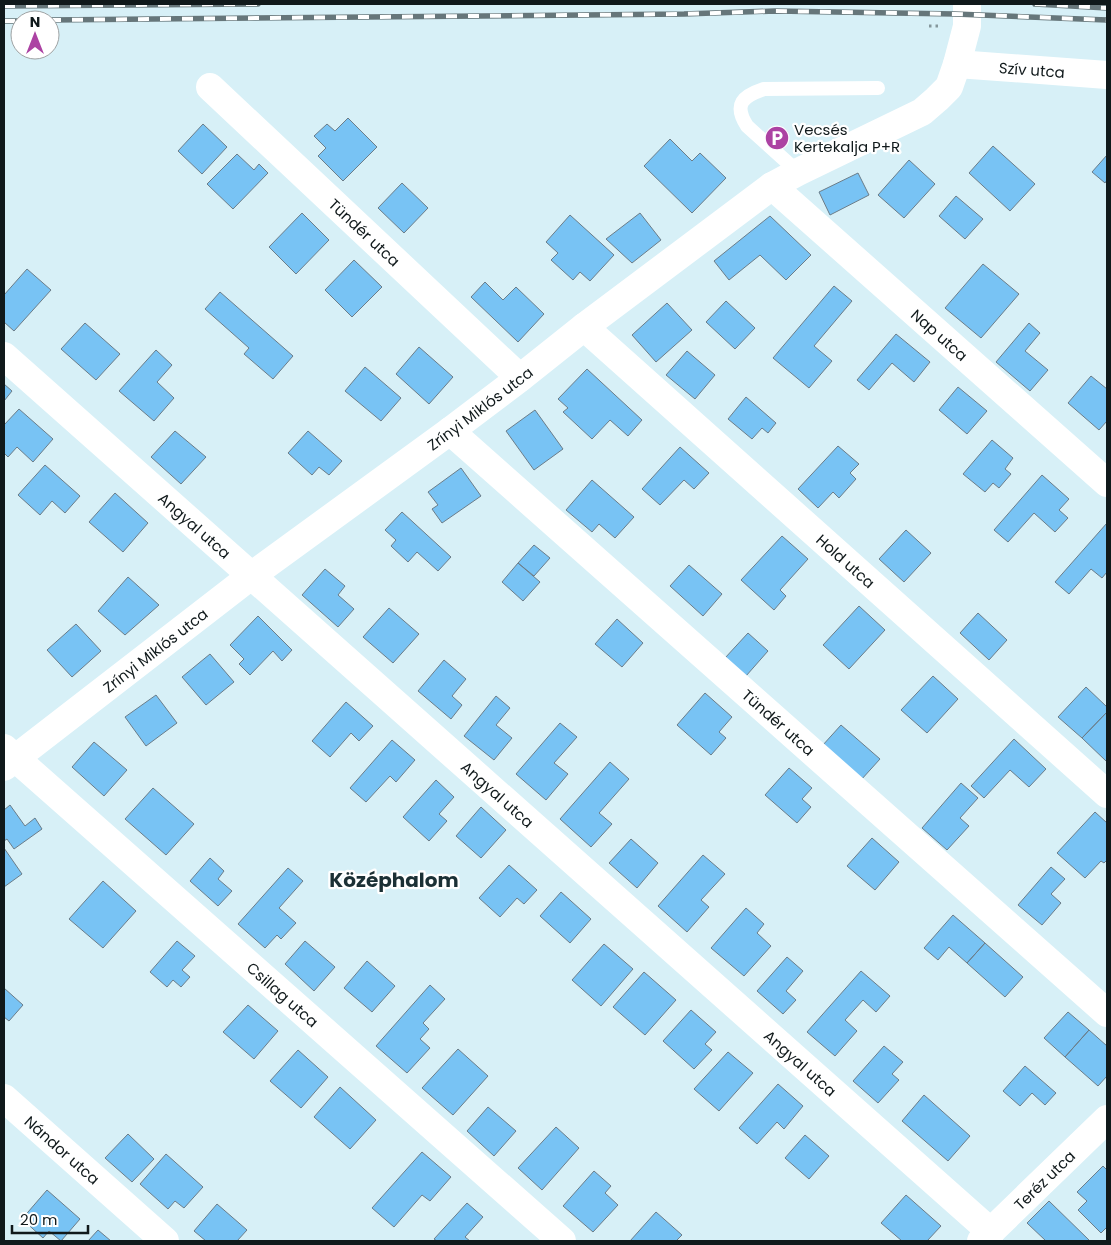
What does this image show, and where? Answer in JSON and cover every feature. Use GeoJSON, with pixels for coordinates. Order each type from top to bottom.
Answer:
{"type":"FeatureCollection","features":[{"type":"Feature","properties":{"kind":"street","name":"Zrínyi Miklós utca"},"geometry":{"type":"LineString","coordinates":[[8,758],[251,576],[450,431],[584,327],[772,186],[922,112],[949,87],[958,64],[967,26],[968,4]]}},
{"type":"Feature","properties":{"kind":"street","name":"Szív utca"},"geometry":{"type":"LineString","coordinates":[[958,64],[1107,75]]}},
{"type":"Feature","properties":{"kind":"street","name":"Tündér utca"},"geometry":{"type":"LineString","coordinates":[[210,87],[520,378]]}},
{"type":"Feature","properties":{"kind":"street","name":"Nap utca"},"geometry":{"type":"LineString","coordinates":[[772,186],[1107,483]]}},
{"type":"Feature","properties":{"kind":"street","name":"Hold utca"},"geometry":{"type":"LineString","coordinates":[[584,327],[1107,794]]}},
{"type":"Feature","properties":{"kind":"street","name":"Angyal utca"},"geometry":{"type":"LineString","coordinates":[[4,356],[986,1236]]}},
{"type":"Feature","properties":{"kind":"street","name":"Tündér utca"},"geometry":{"type":"LineString","coordinates":[[450,431],[1107,1013]]}},
{"type":"Feature","properties":{"kind":"street","name":"Csillag utca"},"geometry":{"type":"LineString","coordinates":[[8,758],[562,1241]]}},
{"type":"Feature","properties":{"kind":"street","name":"Nándor utca"},"geometry":{"type":"LineString","coordinates":[[4,1098],[165,1241]]}},
{"type":"Feature","properties":{"kind":"street","name":"Teréz utca"},"geometry":{"type":"LineString","coordinates":[[986,1236],[1107,1119]]}},
{"type":"Feature","properties":{"kind":"lane"},"geometry":{"type":"LineString","coordinates":[[798,172],[747,126],[741,117],[740,109],[742,102],[750,94],[764,89],[878,88]]}},
{"type":"Feature","properties":{"kind":"building"},"geometry":{"type":"Polygon","coordinates":[[[348,118],[377,147],[343,181],[318,156],[326,148],[314,136],[327,124],[335,131],[348,118]]]}},
{"type":"Feature","properties":{"kind":"building"},"geometry":{"type":"Polygon","coordinates":[[[203,124],[227,147],[202,174],[178,151],[203,124]]]}},
{"type":"Feature","properties":{"kind":"building"},"geometry":{"type":"Polygon","coordinates":[[[670,139],[692,161],[700,153],[726,178],[692,213],[644,166],[670,139]]]}},
{"type":"Feature","properties":{"kind":"building"},"geometry":{"type":"Polygon","coordinates":[[[993,146],[1035,184],[1010,211],[969,173],[993,146]]]}},
{"type":"Feature","properties":{"kind":"building"},"geometry":{"type":"Polygon","coordinates":[[[237,154],[254,170],[259,164],[268,173],[233,209],[207,184],[237,154]]]}},
{"type":"Feature","properties":{"kind":"building"},"geometry":{"type":"Polygon","coordinates":[[[1107,155],[1107,180],[1105,183],[1092,172],[1107,155]]]}},
{"type":"Feature","properties":{"kind":"building"},"geometry":{"type":"Polygon","coordinates":[[[909,160],[935,184],[904,218],[878,195],[909,160]]]}},
{"type":"Feature","properties":{"kind":"building"},"geometry":{"type":"Polygon","coordinates":[[[858,173],[869,195],[830,215],[819,192],[858,173]]]}},
{"type":"Feature","properties":{"kind":"building"},"geometry":{"type":"Polygon","coordinates":[[[402,183],[428,208],[404,233],[378,208],[402,183]]]}},
{"type":"Feature","properties":{"kind":"building"},"geometry":{"type":"Polygon","coordinates":[[[956,196],[983,219],[965,239],[939,216],[956,196]]]}},
{"type":"Feature","properties":{"kind":"building"},"geometry":{"type":"Polygon","coordinates":[[[302,213],[329,240],[296,274],[269,247],[302,213]]]}},
{"type":"Feature","properties":{"kind":"building"},"geometry":{"type":"Polygon","coordinates":[[[640,213],[661,240],[632,263],[606,239],[640,213]]]}},
{"type":"Feature","properties":{"kind":"building"},"geometry":{"type":"Polygon","coordinates":[[[570,215],[614,255],[590,281],[580,272],[573,280],[551,260],[558,253],[546,242],[570,215]]]}},
{"type":"Feature","properties":{"kind":"building"},"geometry":{"type":"Polygon","coordinates":[[[770,216],[811,255],[786,280],[760,255],[729,280],[714,261],[770,216]]]}},
{"type":"Feature","properties":{"kind":"building"},"geometry":{"type":"Polygon","coordinates":[[[354,260],[382,287],[352,317],[325,290],[354,260]]]}},
{"type":"Feature","properties":{"kind":"building"},"geometry":{"type":"Polygon","coordinates":[[[983,264],[1019,294],[981,338],[945,308],[983,264]]]}},
{"type":"Feature","properties":{"kind":"building"},"geometry":{"type":"Polygon","coordinates":[[[27,269],[51,290],[14,331],[4,322],[4,295],[27,269]]]}},
{"type":"Feature","properties":{"kind":"building"},"geometry":{"type":"Polygon","coordinates":[[[485,282],[503,300],[516,287],[544,314],[518,342],[471,297],[485,282]]]}},
{"type":"Feature","properties":{"kind":"building"},"geometry":{"type":"Polygon","coordinates":[[[834,286],[852,301],[814,346],[832,361],[809,388],[773,358],[834,286]]]}},
{"type":"Feature","properties":{"kind":"building"},"geometry":{"type":"Polygon","coordinates":[[[220,292],[293,356],[273,379],[244,354],[249,348],[205,309],[220,292]]]}},
{"type":"Feature","properties":{"kind":"building"},"geometry":{"type":"Polygon","coordinates":[[[726,301],[755,328],[735,349],[706,322],[726,301]]]}},
{"type":"Feature","properties":{"kind":"building"},"geometry":{"type":"Polygon","coordinates":[[[667,303],[692,330],[656,362],[632,335],[667,303]]]}},
{"type":"Feature","properties":{"kind":"building"},"geometry":{"type":"Polygon","coordinates":[[[85,323],[120,354],[96,380],[61,349],[85,323]]]}},
{"type":"Feature","properties":{"kind":"building"},"geometry":{"type":"Polygon","coordinates":[[[1029,323],[1040,333],[1025,351],[1048,370],[1030,391],[996,362],[1029,323]]]}},
{"type":"Feature","properties":{"kind":"building"},"geometry":{"type":"Polygon","coordinates":[[[896,334],[930,362],[914,382],[892,363],[869,390],[857,380],[896,334]]]}},
{"type":"Feature","properties":{"kind":"building"},"geometry":{"type":"Polygon","coordinates":[[[419,347],[453,377],[429,404],[396,374],[419,347]]]}},
{"type":"Feature","properties":{"kind":"building"},"geometry":{"type":"Polygon","coordinates":[[[156,350],[172,365],[157,382],[174,398],[154,421],[119,391],[156,350]]]}},
{"type":"Feature","properties":{"kind":"building"},"geometry":{"type":"Polygon","coordinates":[[[687,351],[715,375],[695,399],[666,375],[687,351]]]}},
{"type":"Feature","properties":{"kind":"building"},"geometry":{"type":"Polygon","coordinates":[[[365,367],[401,398],[381,421],[345,391],[365,367]]]}},
{"type":"Feature","properties":{"kind":"building"},"geometry":{"type":"Polygon","coordinates":[[[587,369],[642,420],[628,436],[610,420],[592,439],[563,412],[568,408],[558,399],[587,369]]]}},
{"type":"Feature","properties":{"kind":"building"},"geometry":{"type":"Polygon","coordinates":[[[1091,376],[1107,389],[1107,421],[1099,430],[1068,403],[1091,376]]]}},
{"type":"Feature","properties":{"kind":"building"},"geometry":{"type":"Polygon","coordinates":[[[4,384],[12,391],[4,401],[4,384]]]}},
{"type":"Feature","properties":{"kind":"building"},"geometry":{"type":"Polygon","coordinates":[[[958,387],[987,411],[967,434],[939,410],[958,387]]]}},
{"type":"Feature","properties":{"kind":"building"},"geometry":{"type":"Polygon","coordinates":[[[746,397],[776,423],[768,433],[762,428],[752,439],[728,419],[746,397]]]}},
{"type":"Feature","properties":{"kind":"building"},"geometry":{"type":"Polygon","coordinates":[[[19,409],[53,439],[33,462],[17,447],[8,457],[4,453],[4,425],[19,409]]]}},
{"type":"Feature","properties":{"kind":"building"},"geometry":{"type":"Polygon","coordinates":[[[535,410],[563,449],[534,470],[506,431],[535,410]]]}},
{"type":"Feature","properties":{"kind":"building"},"geometry":{"type":"Polygon","coordinates":[[[175,431],[206,457],[181,484],[151,457],[175,431]]]}},
{"type":"Feature","properties":{"kind":"building"},"geometry":{"type":"Polygon","coordinates":[[[308,431],[342,461],[329,475],[319,467],[312,475],[288,453],[308,431]]]}},
{"type":"Feature","properties":{"kind":"building"},"geometry":{"type":"Polygon","coordinates":[[[992,440],[1013,458],[1005,469],[1011,474],[999,488],[993,483],[985,492],[963,474],[992,440]]]}},
{"type":"Feature","properties":{"kind":"building"},"geometry":{"type":"Polygon","coordinates":[[[838,446],[859,464],[850,473],[856,479],[839,498],[833,492],[818,508],[798,489],[838,446]]]}},
{"type":"Feature","properties":{"kind":"building"},"geometry":{"type":"Polygon","coordinates":[[[680,447],[709,473],[694,489],[684,480],[660,505],[642,489],[680,447]]]}},
{"type":"Feature","properties":{"kind":"building"},"geometry":{"type":"Polygon","coordinates":[[[45,465],[80,496],[65,513],[52,501],[40,515],[18,495],[45,465]]]}},
{"type":"Feature","properties":{"kind":"building"},"geometry":{"type":"Polygon","coordinates":[[[461,468],[481,496],[442,523],[432,509],[438,505],[428,492],[461,468]]]}},
{"type":"Feature","properties":{"kind":"building"},"geometry":{"type":"Polygon","coordinates":[[[1042,475],[1069,499],[1059,510],[1068,518],[1055,532],[1034,513],[1008,542],[994,530],[1042,475]]]}},
{"type":"Feature","properties":{"kind":"building"},"geometry":{"type":"Polygon","coordinates":[[[592,480],[634,517],[615,538],[599,524],[592,532],[566,510],[592,480]]]}},
{"type":"Feature","properties":{"kind":"building"},"geometry":{"type":"Polygon","coordinates":[[[115,493],[148,523],[123,552],[89,522],[115,493]]]}},
{"type":"Feature","properties":{"kind":"building"},"geometry":{"type":"Polygon","coordinates":[[[402,512],[451,557],[438,571],[417,552],[408,562],[391,546],[396,540],[385,530],[402,512]]]}},
{"type":"Feature","properties":{"kind":"building"},"geometry":{"type":"Polygon","coordinates":[[[1107,523],[1107,572],[1102,578],[1091,569],[1069,594],[1055,582],[1107,523]]]}},
{"type":"Feature","properties":{"kind":"building"},"geometry":{"type":"Polygon","coordinates":[[[906,530],[931,553],[904,582],[879,559],[906,530]]]}},
{"type":"Feature","properties":{"kind":"building"},"geometry":{"type":"Polygon","coordinates":[[[782,536],[808,559],[780,590],[786,596],[774,610],[741,580],[782,536]]]}},
{"type":"Feature","properties":{"kind":"building"},"geometry":{"type":"Polygon","coordinates":[[[534,545],[550,558],[534,576],[518,563],[534,545]]]}},
{"type":"Feature","properties":{"kind":"building"},"geometry":{"type":"Polygon","coordinates":[[[518,563],[540,582],[523,601],[502,582],[518,563]]]}},
{"type":"Feature","properties":{"kind":"building"},"geometry":{"type":"Polygon","coordinates":[[[689,565],[722,594],[703,616],[670,586],[689,565]]]}},
{"type":"Feature","properties":{"kind":"building"},"geometry":{"type":"Polygon","coordinates":[[[325,569],[345,586],[338,595],[354,609],[338,627],[302,595],[325,569]]]}},
{"type":"Feature","properties":{"kind":"building"},"geometry":{"type":"Polygon","coordinates":[[[128,577],[159,605],[125,635],[98,611],[128,577]]]}},
{"type":"Feature","properties":{"kind":"building"},"geometry":{"type":"Polygon","coordinates":[[[859,606],[885,630],[849,669],[823,645],[859,606]]]}},
{"type":"Feature","properties":{"kind":"building"},"geometry":{"type":"Polygon","coordinates":[[[389,608],[419,634],[393,663],[363,637],[389,608]]]}},
{"type":"Feature","properties":{"kind":"building"},"geometry":{"type":"Polygon","coordinates":[[[978,613],[1007,640],[989,660],[960,633],[978,613]]]}},
{"type":"Feature","properties":{"kind":"building"},"geometry":{"type":"Polygon","coordinates":[[[258,616],[292,650],[282,661],[273,651],[250,675],[239,664],[244,659],[230,645],[258,616]]]}},
{"type":"Feature","properties":{"kind":"building"},"geometry":{"type":"Polygon","coordinates":[[[617,619],[643,643],[622,667],[595,644],[617,619]]]}},
{"type":"Feature","properties":{"kind":"building"},"geometry":{"type":"Polygon","coordinates":[[[76,624],[101,651],[72,677],[47,650],[76,624]]]}},
{"type":"Feature","properties":{"kind":"building"},"geometry":{"type":"Polygon","coordinates":[[[748,633],[768,651],[746,676],[725,658],[748,633]]]}},
{"type":"Feature","properties":{"kind":"building"},"geometry":{"type":"Polygon","coordinates":[[[210,654],[234,682],[206,705],[182,677],[210,654]]]}},
{"type":"Feature","properties":{"kind":"building"},"geometry":{"type":"Polygon","coordinates":[[[444,660],[466,679],[452,696],[462,705],[451,719],[418,691],[444,660]]]}},
{"type":"Feature","properties":{"kind":"building"},"geometry":{"type":"Polygon","coordinates":[[[933,676],[958,699],[927,733],[901,710],[933,676]]]}},
{"type":"Feature","properties":{"kind":"building"},"geometry":{"type":"Polygon","coordinates":[[[1086,687],[1107,707],[1107,712],[1082,738],[1058,717],[1086,687]]]}},
{"type":"Feature","properties":{"kind":"building"},"geometry":{"type":"Polygon","coordinates":[[[705,693],[732,717],[719,732],[726,738],[711,755],[677,725],[705,693]]]}},
{"type":"Feature","properties":{"kind":"building"},"geometry":{"type":"Polygon","coordinates":[[[156,695],[177,723],[146,746],[125,717],[156,695]]]}},
{"type":"Feature","properties":{"kind":"building"},"geometry":{"type":"Polygon","coordinates":[[[496,696],[510,708],[496,725],[512,738],[494,760],[464,736],[496,696]]]}},
{"type":"Feature","properties":{"kind":"building"},"geometry":{"type":"Polygon","coordinates":[[[346,702],[373,726],[359,741],[351,733],[330,757],[312,741],[346,702]]]}},
{"type":"Feature","properties":{"kind":"building"},"geometry":{"type":"Polygon","coordinates":[[[1107,712],[1107,760],[1106,761],[1082,738],[1107,712]]]}},
{"type":"Feature","properties":{"kind":"building"},"geometry":{"type":"Polygon","coordinates":[[[560,723],[577,737],[554,763],[568,774],[546,800],[516,774],[560,723]]]}},
{"type":"Feature","properties":{"kind":"building"},"geometry":{"type":"Polygon","coordinates":[[[841,725],[880,759],[861,780],[822,746],[841,725]]]}},
{"type":"Feature","properties":{"kind":"building"},"geometry":{"type":"Polygon","coordinates":[[[1014,739],[1046,769],[1029,787],[1010,770],[984,798],[971,786],[1014,739]]]}},
{"type":"Feature","properties":{"kind":"building"},"geometry":{"type":"Polygon","coordinates":[[[392,740],[415,760],[396,782],[390,776],[366,802],[350,788],[392,740]]]}},
{"type":"Feature","properties":{"kind":"building"},"geometry":{"type":"Polygon","coordinates":[[[94,742],[127,770],[104,796],[72,767],[94,742]]]}},
{"type":"Feature","properties":{"kind":"building"},"geometry":{"type":"Polygon","coordinates":[[[610,762],[629,779],[599,813],[612,824],[591,847],[560,819],[610,762]]]}},
{"type":"Feature","properties":{"kind":"building"},"geometry":{"type":"Polygon","coordinates":[[[789,768],[812,788],[802,799],[811,807],[797,823],[765,795],[789,768]]]}},
{"type":"Feature","properties":{"kind":"building"},"geometry":{"type":"Polygon","coordinates":[[[436,780],[454,797],[439,814],[447,821],[429,841],[403,817],[436,780]]]}},
{"type":"Feature","properties":{"kind":"building"},"geometry":{"type":"Polygon","coordinates":[[[961,783],[978,798],[960,818],[969,826],[947,850],[922,828],[961,783]]]}},
{"type":"Feature","properties":{"kind":"building"},"geometry":{"type":"Polygon","coordinates":[[[153,788],[194,824],[166,855],[125,819],[153,788]]]}},
{"type":"Feature","properties":{"kind":"building"},"geometry":{"type":"Polygon","coordinates":[[[10,805],[25,826],[35,818],[42,829],[14,849],[7,839],[4,841],[4,810],[10,805]]]}},
{"type":"Feature","properties":{"kind":"building"},"geometry":{"type":"Polygon","coordinates":[[[481,807],[506,830],[481,858],[456,836],[481,807]]]}},
{"type":"Feature","properties":{"kind":"building"},"geometry":{"type":"Polygon","coordinates":[[[1095,812],[1107,823],[1107,860],[1104,863],[1101,861],[1085,878],[1057,853],[1095,812]]]}},
{"type":"Feature","properties":{"kind":"building"},"geometry":{"type":"Polygon","coordinates":[[[872,838],[899,862],[875,890],[847,866],[872,838]]]}},
{"type":"Feature","properties":{"kind":"building"},"geometry":{"type":"Polygon","coordinates":[[[631,839],[658,863],[637,888],[609,863],[631,839]]]}},
{"type":"Feature","properties":{"kind":"building"},"geometry":{"type":"Polygon","coordinates":[[[4,848],[22,874],[4,887],[4,848]]]}},
{"type":"Feature","properties":{"kind":"building"},"geometry":{"type":"Polygon","coordinates":[[[703,855],[725,874],[701,900],[709,907],[687,932],[658,906],[703,855]]]}},
{"type":"Feature","properties":{"kind":"building"},"geometry":{"type":"Polygon","coordinates":[[[210,858],[224,871],[218,879],[232,891],[218,906],[190,881],[210,858]]]}},
{"type":"Feature","properties":{"kind":"building"},"geometry":{"type":"Polygon","coordinates":[[[509,865],[537,890],[524,904],[517,898],[500,917],[479,898],[509,865]]]}},
{"type":"Feature","properties":{"kind":"building"},"geometry":{"type":"Polygon","coordinates":[[[1051,867],[1065,879],[1051,894],[1061,903],[1042,925],[1018,905],[1051,867]]]}},
{"type":"Feature","properties":{"kind":"building"},"geometry":{"type":"Polygon","coordinates":[[[288,868],[303,881],[279,908],[296,923],[281,939],[277,935],[265,948],[238,924],[288,868]]]}},
{"type":"Feature","properties":{"kind":"building"},"geometry":{"type":"Polygon","coordinates":[[[103,881],[136,911],[103,948],[69,919],[103,881]]]}},
{"type":"Feature","properties":{"kind":"building"},"geometry":{"type":"Polygon","coordinates":[[[561,892],[591,919],[570,943],[540,916],[561,892]]]}},
{"type":"Feature","properties":{"kind":"building"},"geometry":{"type":"Polygon","coordinates":[[[746,908],[764,924],[757,933],[771,946],[744,976],[711,948],[746,908]]]}},
{"type":"Feature","properties":{"kind":"building"},"geometry":{"type":"Polygon","coordinates":[[[953,915],[985,943],[967,963],[949,947],[938,960],[924,948],[953,915]]]}},
{"type":"Feature","properties":{"kind":"building"},"geometry":{"type":"Polygon","coordinates":[[[177,941],[195,956],[182,970],[190,977],[181,987],[173,980],[167,987],[150,972],[177,941]]]}},
{"type":"Feature","properties":{"kind":"building"},"geometry":{"type":"Polygon","coordinates":[[[305,941],[335,967],[314,991],[285,964],[305,941]]]}},
{"type":"Feature","properties":{"kind":"building"},"geometry":{"type":"Polygon","coordinates":[[[985,943],[1023,977],[1005,997],[967,963],[985,943]]]}},
{"type":"Feature","properties":{"kind":"building"},"geometry":{"type":"Polygon","coordinates":[[[604,944],[633,969],[601,1006],[572,980],[604,944]]]}},
{"type":"Feature","properties":{"kind":"building"},"geometry":{"type":"Polygon","coordinates":[[[787,957],[803,971],[786,991],[796,1000],[783,1014],[757,991],[787,957]]]}},
{"type":"Feature","properties":{"kind":"building"},"geometry":{"type":"Polygon","coordinates":[[[367,961],[395,986],[372,1012],[344,988],[367,961]]]}},
{"type":"Feature","properties":{"kind":"building"},"geometry":{"type":"Polygon","coordinates":[[[861,971],[890,996],[876,1012],[863,1000],[845,1020],[857,1031],[835,1056],[807,1032],[861,971]]]}},
{"type":"Feature","properties":{"kind":"building"},"geometry":{"type":"Polygon","coordinates":[[[644,972],[676,1000],[645,1035],[613,1007],[644,972]]]}},
{"type":"Feature","properties":{"kind":"building"},"geometry":{"type":"Polygon","coordinates":[[[430,985],[445,999],[423,1023],[429,1029],[420,1039],[430,1048],[407,1073],[376,1046],[430,985]]]}},
{"type":"Feature","properties":{"kind":"building"},"geometry":{"type":"Polygon","coordinates":[[[4,988],[23,1005],[9,1021],[4,1017],[4,988]]]}},
{"type":"Feature","properties":{"kind":"building"},"geometry":{"type":"Polygon","coordinates":[[[248,1005],[278,1031],[254,1059],[223,1032],[248,1005]]]}},
{"type":"Feature","properties":{"kind":"building"},"geometry":{"type":"Polygon","coordinates":[[[691,1010],[716,1032],[705,1044],[712,1050],[694,1069],[663,1041],[691,1010]]]}},
{"type":"Feature","properties":{"kind":"building"},"geometry":{"type":"Polygon","coordinates":[[[1068,1012],[1089,1030],[1065,1057],[1044,1038],[1068,1012]]]}},
{"type":"Feature","properties":{"kind":"building"},"geometry":{"type":"Polygon","coordinates":[[[1089,1030],[1107,1046],[1107,1076],[1098,1086],[1065,1057],[1089,1030]]]}},
{"type":"Feature","properties":{"kind":"building"},"geometry":{"type":"Polygon","coordinates":[[[884,1046],[903,1062],[892,1074],[899,1080],[878,1103],[853,1081],[884,1046]]]}},
{"type":"Feature","properties":{"kind":"building"},"geometry":{"type":"Polygon","coordinates":[[[458,1049],[488,1076],[453,1115],[422,1088],[458,1049]]]}},
{"type":"Feature","properties":{"kind":"building"},"geometry":{"type":"Polygon","coordinates":[[[298,1050],[328,1077],[301,1108],[270,1081],[298,1050]]]}},
{"type":"Feature","properties":{"kind":"building"},"geometry":{"type":"Polygon","coordinates":[[[728,1052],[753,1073],[719,1111],[694,1089],[728,1052]]]}},
{"type":"Feature","properties":{"kind":"building"},"geometry":{"type":"Polygon","coordinates":[[[1025,1066],[1056,1093],[1045,1105],[1032,1093],[1020,1106],[1003,1091],[1025,1066]]]}},
{"type":"Feature","properties":{"kind":"building"},"geometry":{"type":"Polygon","coordinates":[[[778,1084],[803,1106],[784,1129],[777,1122],[757,1144],[739,1128],[778,1084]]]}},
{"type":"Feature","properties":{"kind":"building"},"geometry":{"type":"Polygon","coordinates":[[[340,1087],[376,1120],[350,1149],[314,1117],[340,1087]]]}},
{"type":"Feature","properties":{"kind":"building"},"geometry":{"type":"Polygon","coordinates":[[[924,1095],[970,1136],[948,1161],[902,1121],[924,1095]]]}},
{"type":"Feature","properties":{"kind":"building"},"geometry":{"type":"Polygon","coordinates":[[[488,1107],[516,1131],[494,1156],[467,1131],[488,1107]]]}},
{"type":"Feature","properties":{"kind":"building"},"geometry":{"type":"Polygon","coordinates":[[[556,1127],[579,1148],[542,1190],[518,1168],[556,1127]]]}},
{"type":"Feature","properties":{"kind":"building"},"geometry":{"type":"Polygon","coordinates":[[[128,1134],[154,1159],[132,1182],[105,1158],[128,1134]]]}},
{"type":"Feature","properties":{"kind":"building"},"geometry":{"type":"Polygon","coordinates":[[[805,1135],[829,1156],[809,1179],[785,1158],[805,1135]]]}},
{"type":"Feature","properties":{"kind":"building"},"geometry":{"type":"Polygon","coordinates":[[[422,1152],[451,1177],[430,1201],[422,1195],[394,1227],[372,1208],[422,1152]]]}},
{"type":"Feature","properties":{"kind":"building"},"geometry":{"type":"Polygon","coordinates":[[[166,1154],[203,1187],[184,1208],[175,1201],[168,1209],[140,1184],[166,1154]]]}},
{"type":"Feature","properties":{"kind":"building"},"geometry":{"type":"Polygon","coordinates":[[[1103,1166],[1107,1170],[1107,1227],[1101,1233],[1078,1210],[1087,1201],[1077,1192],[1103,1166]]]}},
{"type":"Feature","properties":{"kind":"building"},"geometry":{"type":"Polygon","coordinates":[[[594,1171],[611,1186],[605,1193],[618,1205],[593,1232],[563,1206],[594,1171]]]}},
{"type":"Feature","properties":{"kind":"building"},"geometry":{"type":"Polygon","coordinates":[[[47,1190],[80,1219],[61,1241],[49,1231],[43,1238],[22,1219],[47,1190]]]}},
{"type":"Feature","properties":{"kind":"building"},"geometry":{"type":"Polygon","coordinates":[[[906,1195],[941,1226],[927,1241],[902,1241],[881,1223],[906,1195]]]}},
{"type":"Feature","properties":{"kind":"building"},"geometry":{"type":"Polygon","coordinates":[[[1049,1201],[1090,1241],[1046,1241],[1027,1223],[1049,1201]]]}},
{"type":"Feature","properties":{"kind":"building"},"geometry":{"type":"Polygon","coordinates":[[[467,1203],[483,1217],[465,1237],[470,1241],[437,1241],[434,1239],[467,1203]]]}},
{"type":"Feature","properties":{"kind":"building"},"geometry":{"type":"Polygon","coordinates":[[[217,1204],[247,1230],[237,1241],[206,1241],[194,1231],[217,1204]]]}},
{"type":"Feature","properties":{"kind":"building"},"geometry":{"type":"Polygon","coordinates":[[[656,1212],[682,1235],[676,1241],[630,1241],[656,1212]]]}},
{"type":"Feature","properties":{"kind":"building"},"geometry":{"type":"Polygon","coordinates":[[[98,1230],[111,1241],[88,1241],[98,1230]]]}},
{"type":"Feature","properties":{"kind":"railway"},"geometry":{"type":"LineString","coordinates":[[4,6],[258,4]]}},
{"type":"Feature","properties":{"kind":"railway"},"geometry":{"type":"LineString","coordinates":[[1035,4],[1107,8]]}},
{"type":"Feature","properties":{"kind":"railway"},"geometry":{"type":"LineString","coordinates":[[60,20],[684,14],[775,11],[955,14],[1107,20]]}},
{"type":"Feature","properties":{"kind":"railway"},"geometry":{"type":"LineString","coordinates":[[4,21],[10,21]]}},
{"type":"Feature","properties":{"kind":"place","name":"Vecsés Kertekalja P+R"},"geometry":{"type":"Point","coordinates":[777,138]}},
{"type":"Feature","properties":{"kind":"district","name":"Középhalom"},"geometry":{"type":"Point","coordinates":[394,880]}}]}
